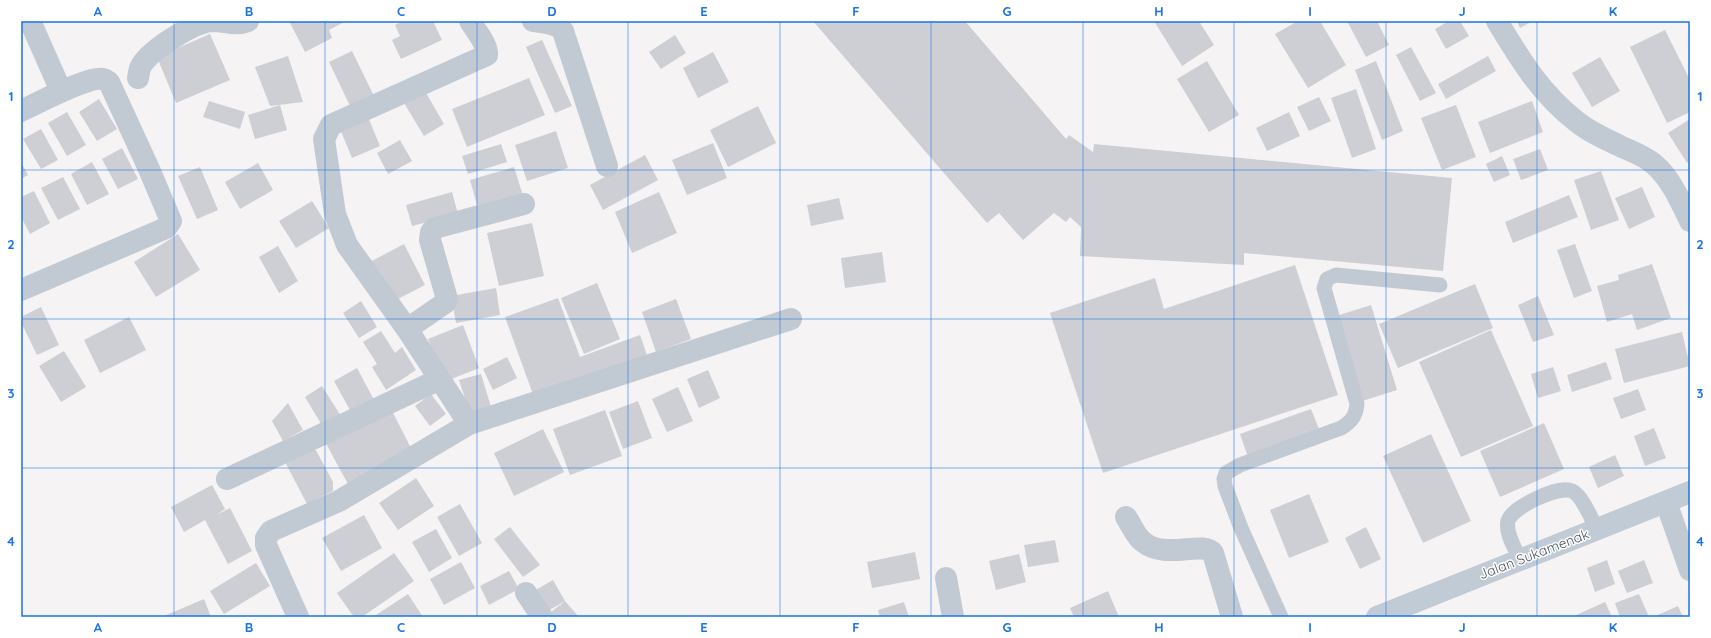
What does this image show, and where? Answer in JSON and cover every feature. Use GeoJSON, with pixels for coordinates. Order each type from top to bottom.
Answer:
{"type":"FeatureCollection","features":[{"type":"Feature","properties":{"kind":"main road","name":"Jalan Sukamenak"},"geometry":{"type":"LineString","coordinates":[[1377,617],[1690,492]]}},
{"type":"Feature","properties":{"kind":"street"},"geometry":{"type":"LineString","coordinates":[[30,21],[62,91]]}},
{"type":"Feature","properties":{"kind":"street"},"geometry":{"type":"LineString","coordinates":[[138,78],[140,66],[158,48],[202,22],[213,21],[233,24],[248,21]]}},
{"type":"Feature","properties":{"kind":"street"},"geometry":{"type":"LineString","coordinates":[[469,424],[438,380],[407,330],[347,245],[335,214],[324,139],[331,125],[487,55],[487,51],[483,43],[470,21]]}},
{"type":"Feature","properties":{"kind":"street"},"geometry":{"type":"LineString","coordinates":[[532,21],[552,24],[560,27],[563,31],[606,166]]}},
{"type":"Feature","properties":{"kind":"street"},"geometry":{"type":"LineString","coordinates":[[1497,21],[1522,63],[1538,85],[1576,122],[1599,136],[1639,154],[1655,165],[1677,195],[1690,221]]}},
{"type":"Feature","properties":{"kind":"street"},"geometry":{"type":"LineString","coordinates":[[21,111],[62,91],[96,79],[103,78],[109,82],[171,221],[166,228],[21,290]]}},
{"type":"Feature","properties":{"kind":"street"},"geometry":{"type":"LineString","coordinates":[[407,330],[445,303],[447,299],[430,240],[431,232],[435,228],[524,204]]}},
{"type":"Feature","properties":{"kind":"street"},"geometry":{"type":"LineString","coordinates":[[298,617],[266,545],[268,534],[271,531],[339,501],[469,424],[791,319]]}},
{"type":"Feature","properties":{"kind":"street"},"geometry":{"type":"LineString","coordinates":[[227,479],[438,380]]}},
{"type":"Feature","properties":{"kind":"street"},"geometry":{"type":"LineString","coordinates":[[1666,502],[1690,570]]}},
{"type":"Feature","properties":{"kind":"street"},"geometry":{"type":"LineString","coordinates":[[1126,517],[1141,541],[1154,548],[1169,551],[1202,547],[1210,550],[1213,553],[1232,617]]}},
{"type":"Feature","properties":{"kind":"street"},"geometry":{"type":"LineString","coordinates":[[946,578],[953,617]]}},
{"type":"Feature","properties":{"kind":"street"},"geometry":{"type":"LineString","coordinates":[[526,593],[542,617]]}},
{"type":"Feature","properties":{"kind":"lane"},"geometry":{"type":"LineString","coordinates":[[1281,617],[1240,528],[1225,486],[1224,479],[1226,473],[1240,465],[1342,428],[1349,424],[1356,412],[1357,404],[1324,288],[1327,279],[1336,275],[1440,285]]}},
{"type":"Feature","properties":{"kind":"lane"},"geometry":{"type":"LineString","coordinates":[[1520,559],[1508,531],[1508,522],[1511,514],[1518,508],[1549,494],[1566,489],[1574,491],[1583,503],[1597,530]]}},
{"type":"Feature","properties":{"kind":"building"},"geometry":{"type":"Polygon","coordinates":[[[289,21],[346,21],[329,30],[332,38],[305,52],[289,21]]]}},
{"type":"Feature","properties":{"kind":"building"},"geometry":{"type":"Polygon","coordinates":[[[403,21],[433,21],[442,40],[401,59],[392,40],[400,36],[395,25],[403,21]]]}},
{"type":"Feature","properties":{"kind":"building"},"geometry":{"type":"Polygon","coordinates":[[[813,21],[965,21],[1066,139],[1069,135],[1093,152],[1094,144],[1452,178],[1443,271],[1244,253],[1244,265],[1080,256],[1081,227],[1070,217],[1066,222],[1054,213],[1023,240],[999,213],[987,223],[813,21]]]}},
{"type":"Feature","properties":{"kind":"building"},"geometry":{"type":"Polygon","coordinates":[[[1154,21],[1199,21],[1214,45],[1182,66],[1154,21]]]}},
{"type":"Feature","properties":{"kind":"building"},"geometry":{"type":"Polygon","coordinates":[[[1298,21],[1320,21],[1346,65],[1308,88],[1275,34],[1298,21]]]}},
{"type":"Feature","properties":{"kind":"building"},"geometry":{"type":"Polygon","coordinates":[[[1347,21],[1377,21],[1389,45],[1366,57],[1347,21]]]}},
{"type":"Feature","properties":{"kind":"building"},"geometry":{"type":"Polygon","coordinates":[[[1449,21],[1460,21],[1469,36],[1446,49],[1435,29],[1449,21]]]}},
{"type":"Feature","properties":{"kind":"building"},"geometry":{"type":"Polygon","coordinates":[[[1517,21],[1533,21],[1520,28],[1517,21]]]}},
{"type":"Feature","properties":{"kind":"building"},"geometry":{"type":"Polygon","coordinates":[[[1665,30],[1690,80],[1690,112],[1667,123],[1630,47],[1665,30]]]}},
{"type":"Feature","properties":{"kind":"building"},"geometry":{"type":"Polygon","coordinates":[[[210,34],[230,80],[176,103],[157,57],[210,34]]]}},
{"type":"Feature","properties":{"kind":"building"},"geometry":{"type":"Polygon","coordinates":[[[675,35],[686,53],[661,69],[649,52],[675,35]]]}},
{"type":"Feature","properties":{"kind":"building"},"geometry":{"type":"Polygon","coordinates":[[[542,40],[572,106],[555,113],[526,47],[542,40]]]}},
{"type":"Feature","properties":{"kind":"building"},"geometry":{"type":"Polygon","coordinates":[[[1411,47],[1436,93],[1420,101],[1396,55],[1411,47]]]}},
{"type":"Feature","properties":{"kind":"building"},"geometry":{"type":"Polygon","coordinates":[[[352,51],[374,96],[351,108],[329,62],[352,51]]]}},
{"type":"Feature","properties":{"kind":"building"},"geometry":{"type":"Polygon","coordinates":[[[713,52],[729,82],[698,98],[683,68],[713,52]]]}},
{"type":"Feature","properties":{"kind":"building"},"geometry":{"type":"Polygon","coordinates":[[[288,56],[303,102],[270,106],[255,67],[288,56]]]}},
{"type":"Feature","properties":{"kind":"building"},"geometry":{"type":"Polygon","coordinates":[[[1488,56],[1496,71],[1446,99],[1438,84],[1488,56]]]}},
{"type":"Feature","properties":{"kind":"building"},"geometry":{"type":"Polygon","coordinates":[[[1600,57],[1620,91],[1592,107],[1572,73],[1600,57]]]}},
{"type":"Feature","properties":{"kind":"building"},"geometry":{"type":"Polygon","coordinates":[[[1207,61],[1239,115],[1209,132],[1177,79],[1207,61]]]}},
{"type":"Feature","properties":{"kind":"building"},"geometry":{"type":"Polygon","coordinates":[[[1376,61],[1403,131],[1382,140],[1355,70],[1376,61]]]}},
{"type":"Feature","properties":{"kind":"building"},"geometry":{"type":"Polygon","coordinates":[[[529,78],[545,115],[467,147],[452,109],[529,78]]]}},
{"type":"Feature","properties":{"kind":"building"},"geometry":{"type":"Polygon","coordinates":[[[422,86],[444,124],[424,136],[401,98],[422,86]]]}},
{"type":"Feature","properties":{"kind":"building"},"geometry":{"type":"Polygon","coordinates":[[[1356,89],[1376,149],[1352,158],[1331,98],[1356,89]]]}},
{"type":"Feature","properties":{"kind":"building"},"geometry":{"type":"Polygon","coordinates":[[[1319,97],[1331,121],[1309,131],[1297,107],[1319,97]]]}},
{"type":"Feature","properties":{"kind":"building"},"geometry":{"type":"Polygon","coordinates":[[[99,99],[117,129],[97,141],[79,112],[99,99]]]}},
{"type":"Feature","properties":{"kind":"building"},"geometry":{"type":"Polygon","coordinates":[[[209,101],[245,112],[240,129],[203,117],[209,101]]]}},
{"type":"Feature","properties":{"kind":"building"},"geometry":{"type":"Polygon","coordinates":[[[1532,101],[1543,132],[1490,153],[1478,122],[1532,101]]]}},
{"type":"Feature","properties":{"kind":"building"},"geometry":{"type":"Polygon","coordinates":[[[280,105],[287,130],[255,139],[248,115],[280,105]]]}},
{"type":"Feature","properties":{"kind":"building"},"geometry":{"type":"Polygon","coordinates":[[[1456,105],[1476,157],[1442,170],[1421,118],[1456,105]]]}},
{"type":"Feature","properties":{"kind":"building"},"geometry":{"type":"Polygon","coordinates":[[[758,106],[776,143],[728,167],[710,130],[758,106]]]}},
{"type":"Feature","properties":{"kind":"building"},"geometry":{"type":"Polygon","coordinates":[[[67,112],[86,145],[67,156],[48,123],[67,112]]]}},
{"type":"Feature","properties":{"kind":"building"},"geometry":{"type":"Polygon","coordinates":[[[1289,112],[1300,136],[1267,151],[1256,128],[1289,112]]]}},
{"type":"Feature","properties":{"kind":"building"},"geometry":{"type":"Polygon","coordinates":[[[368,117],[380,146],[352,158],[340,129],[368,117]]]}},
{"type":"Feature","properties":{"kind":"building"},"geometry":{"type":"Polygon","coordinates":[[[1690,119],[1690,161],[1687,163],[1668,133],[1690,119]]]}},
{"type":"Feature","properties":{"kind":"building"},"geometry":{"type":"Polygon","coordinates":[[[41,129],[58,160],[41,169],[23,139],[41,129]]]}},
{"type":"Feature","properties":{"kind":"building"},"geometry":{"type":"Polygon","coordinates":[[[556,131],[568,168],[527,181],[515,145],[556,131]]]}},
{"type":"Feature","properties":{"kind":"building"},"geometry":{"type":"Polygon","coordinates":[[[400,140],[412,161],[388,174],[377,153],[400,140]]]}},
{"type":"Feature","properties":{"kind":"building"},"geometry":{"type":"Polygon","coordinates":[[[713,143],[727,178],[687,195],[672,160],[713,143]]]}},
{"type":"Feature","properties":{"kind":"building"},"geometry":{"type":"Polygon","coordinates":[[[501,144],[507,162],[468,174],[462,156],[501,144]]]}},
{"type":"Feature","properties":{"kind":"building"},"geometry":{"type":"Polygon","coordinates":[[[122,148],[138,179],[118,189],[102,159],[122,148]]]}},
{"type":"Feature","properties":{"kind":"building"},"geometry":{"type":"Polygon","coordinates":[[[1540,149],[1548,170],[1521,180],[1513,159],[1540,149]]]}},
{"type":"Feature","properties":{"kind":"building"},"geometry":{"type":"Polygon","coordinates":[[[645,155],[658,180],[603,210],[590,185],[645,155]]]}},
{"type":"Feature","properties":{"kind":"building"},"geometry":{"type":"Polygon","coordinates":[[[1502,156],[1510,175],[1494,182],[1486,164],[1502,156]]]}},
{"type":"Feature","properties":{"kind":"building"},"geometry":{"type":"Polygon","coordinates":[[[21,162],[28,175],[21,179],[21,162]]]}},
{"type":"Feature","properties":{"kind":"building"},"geometry":{"type":"Polygon","coordinates":[[[92,162],[109,194],[87,205],[71,174],[92,162]]]}},
{"type":"Feature","properties":{"kind":"building"},"geometry":{"type":"Polygon","coordinates":[[[258,163],[273,190],[240,209],[225,182],[258,163]]]}},
{"type":"Feature","properties":{"kind":"building"},"geometry":{"type":"Polygon","coordinates":[[[200,167],[218,210],[197,219],[178,176],[200,167]]]}},
{"type":"Feature","properties":{"kind":"building"},"geometry":{"type":"Polygon","coordinates":[[[514,167],[524,199],[479,212],[470,180],[514,167]]]}},
{"type":"Feature","properties":{"kind":"building"},"geometry":{"type":"Polygon","coordinates":[[[1601,171],[1619,220],[1591,230],[1574,180],[1601,171]]]}},
{"type":"Feature","properties":{"kind":"building"},"geometry":{"type":"Polygon","coordinates":[[[63,177],[80,209],[58,220],[41,188],[63,177]]]}},
{"type":"Feature","properties":{"kind":"building"},"geometry":{"type":"Polygon","coordinates":[[[1642,187],[1655,217],[1629,229],[1615,198],[1642,187]]]}},
{"type":"Feature","properties":{"kind":"building"},"geometry":{"type":"Polygon","coordinates":[[[34,191],[50,223],[30,234],[21,217],[21,197],[34,191]]]}},
{"type":"Feature","properties":{"kind":"building"},"geometry":{"type":"Polygon","coordinates":[[[452,192],[458,214],[412,226],[406,205],[452,192]]]}},
{"type":"Feature","properties":{"kind":"building"},"geometry":{"type":"Polygon","coordinates":[[[659,192],[677,233],[632,253],[615,212],[659,192]]]}},
{"type":"Feature","properties":{"kind":"building"},"geometry":{"type":"Polygon","coordinates":[[[1569,195],[1578,217],[1513,243],[1505,222],[1569,195]]]}},
{"type":"Feature","properties":{"kind":"building"},"geometry":{"type":"Polygon","coordinates":[[[839,198],[844,219],[811,226],[807,205],[839,198]]]}},
{"type":"Feature","properties":{"kind":"building"},"geometry":{"type":"Polygon","coordinates":[[[312,201],[329,228],[296,248],[279,221],[312,201]]]}},
{"type":"Feature","properties":{"kind":"building"},"geometry":{"type":"Polygon","coordinates":[[[532,223],[544,276],[499,286],[487,233],[532,223]]]}},
{"type":"Feature","properties":{"kind":"building"},"geometry":{"type":"Polygon","coordinates":[[[178,234],[200,270],[156,297],[134,262],[178,234]]]}},
{"type":"Feature","properties":{"kind":"building"},"geometry":{"type":"Polygon","coordinates":[[[404,244],[425,285],[392,302],[370,262],[404,244]]]}},
{"type":"Feature","properties":{"kind":"building"},"geometry":{"type":"Polygon","coordinates":[[[1575,244],[1592,291],[1574,298],[1557,250],[1575,244]]]}},
{"type":"Feature","properties":{"kind":"building"},"geometry":{"type":"Polygon","coordinates":[[[278,246],[298,281],[279,293],[259,257],[278,246]]]}},
{"type":"Feature","properties":{"kind":"building"},"geometry":{"type":"Polygon","coordinates":[[[882,252],[886,282],[845,288],[841,258],[882,252]]]}},
{"type":"Feature","properties":{"kind":"building"},"geometry":{"type":"Polygon","coordinates":[[[1652,264],[1671,318],[1637,330],[1632,314],[1607,322],[1597,286],[1619,280],[1618,275],[1652,264]]]}},
{"type":"Feature","properties":{"kind":"building"},"geometry":{"type":"Polygon","coordinates":[[[1295,265],[1338,395],[1103,473],[1050,313],[1155,278],[1164,309],[1295,265]]]}},
{"type":"Feature","properties":{"kind":"building"},"geometry":{"type":"Polygon","coordinates":[[[597,283],[620,339],[584,354],[561,298],[597,283]]]}},
{"type":"Feature","properties":{"kind":"building"},"geometry":{"type":"Polygon","coordinates":[[[1475,284],[1493,328],[1398,368],[1379,324],[1475,284]]]}},
{"type":"Feature","properties":{"kind":"building"},"geometry":{"type":"Polygon","coordinates":[[[496,288],[500,315],[456,323],[451,296],[496,288]]]}},
{"type":"Feature","properties":{"kind":"building"},"geometry":{"type":"Polygon","coordinates":[[[1538,296],[1554,335],[1533,342],[1518,305],[1538,296]]]}},
{"type":"Feature","properties":{"kind":"building"},"geometry":{"type":"Polygon","coordinates":[[[558,298],[580,357],[640,335],[648,358],[535,400],[505,317],[558,298]]]}},
{"type":"Feature","properties":{"kind":"building"},"geometry":{"type":"Polygon","coordinates":[[[676,299],[691,339],[656,352],[642,312],[676,299]]]}},
{"type":"Feature","properties":{"kind":"building"},"geometry":{"type":"Polygon","coordinates":[[[361,301],[377,327],[359,338],[343,313],[361,301]]]}},
{"type":"Feature","properties":{"kind":"building"},"geometry":{"type":"Polygon","coordinates":[[[1371,305],[1397,390],[1359,402],[1333,317],[1371,305]]]}},
{"type":"Feature","properties":{"kind":"building"},"geometry":{"type":"Polygon","coordinates":[[[41,307],[59,345],[37,355],[21,322],[21,317],[41,307]]]}},
{"type":"Feature","properties":{"kind":"building"},"geometry":{"type":"Polygon","coordinates":[[[129,317],[146,350],[100,373],[84,340],[129,317]]]}},
{"type":"Feature","properties":{"kind":"building"},"geometry":{"type":"Polygon","coordinates":[[[463,325],[479,368],[444,382],[428,339],[463,325]]]}},
{"type":"Feature","properties":{"kind":"building"},"geometry":{"type":"Polygon","coordinates":[[[1491,330],[1533,426],[1461,457],[1419,362],[1491,330]]]}},
{"type":"Feature","properties":{"kind":"building"},"geometry":{"type":"Polygon","coordinates":[[[381,331],[395,353],[402,347],[416,370],[386,390],[372,367],[377,364],[363,342],[381,331]]]}},
{"type":"Feature","properties":{"kind":"building"},"geometry":{"type":"Polygon","coordinates":[[[1682,332],[1690,366],[1624,383],[1615,349],[1682,332]]]}},
{"type":"Feature","properties":{"kind":"building"},"geometry":{"type":"Polygon","coordinates":[[[64,351],[86,387],[61,402],[39,366],[64,351]]]}},
{"type":"Feature","properties":{"kind":"building"},"geometry":{"type":"Polygon","coordinates":[[[507,357],[517,378],[493,390],[483,369],[507,357]]]}},
{"type":"Feature","properties":{"kind":"building"},"geometry":{"type":"Polygon","coordinates":[[[1606,362],[1612,379],[1572,392],[1567,375],[1606,362]]]}},
{"type":"Feature","properties":{"kind":"building"},"geometry":{"type":"Polygon","coordinates":[[[1553,367],[1561,391],[1538,398],[1531,374],[1553,367]]]}},
{"type":"Feature","properties":{"kind":"building"},"geometry":{"type":"Polygon","coordinates":[[[357,368],[374,400],[351,412],[334,381],[357,368]]]}},
{"type":"Feature","properties":{"kind":"building"},"geometry":{"type":"Polygon","coordinates":[[[708,370],[720,398],[699,408],[687,379],[708,370]]]}},
{"type":"Feature","properties":{"kind":"building"},"geometry":{"type":"Polygon","coordinates":[[[481,374],[492,410],[471,417],[459,380],[481,374]]]}},
{"type":"Feature","properties":{"kind":"building"},"geometry":{"type":"Polygon","coordinates":[[[322,386],[341,416],[323,427],[305,397],[322,386]]]}},
{"type":"Feature","properties":{"kind":"building"},"geometry":{"type":"Polygon","coordinates":[[[678,387],[693,421],[667,432],[652,399],[678,387]]]}},
{"type":"Feature","properties":{"kind":"building"},"geometry":{"type":"Polygon","coordinates":[[[1638,389],[1646,410],[1621,419],[1613,398],[1638,389]]]}},
{"type":"Feature","properties":{"kind":"building"},"geometry":{"type":"Polygon","coordinates":[[[431,394],[446,414],[430,426],[415,406],[431,394]]]}},
{"type":"Feature","properties":{"kind":"building"},"geometry":{"type":"Polygon","coordinates":[[[638,401],[652,438],[623,449],[609,412],[638,401]]]}},
{"type":"Feature","properties":{"kind":"building"},"geometry":{"type":"Polygon","coordinates":[[[288,403],[303,430],[283,441],[272,421],[288,403]]]}},
{"type":"Feature","properties":{"kind":"building"},"geometry":{"type":"Polygon","coordinates":[[[389,405],[413,452],[349,486],[324,440],[389,405]]]}},
{"type":"Feature","properties":{"kind":"building"},"geometry":{"type":"Polygon","coordinates":[[[1311,409],[1321,434],[1249,460],[1240,434],[1311,409]]]}},
{"type":"Feature","properties":{"kind":"building"},"geometry":{"type":"Polygon","coordinates":[[[605,410],[622,456],[570,475],[553,429],[605,410]]]}},
{"type":"Feature","properties":{"kind":"building"},"geometry":{"type":"Polygon","coordinates":[[[1544,423],[1564,469],[1500,497],[1480,451],[1544,423]]]}},
{"type":"Feature","properties":{"kind":"building"},"geometry":{"type":"Polygon","coordinates":[[[1654,428],[1666,458],[1645,466],[1634,436],[1654,428]]]}},
{"type":"Feature","properties":{"kind":"building"},"geometry":{"type":"Polygon","coordinates":[[[543,429],[564,472],[514,496],[494,453],[543,429]]]}},
{"type":"Feature","properties":{"kind":"building"},"geometry":{"type":"Polygon","coordinates":[[[1431,434],[1471,521],[1423,543],[1383,456],[1431,434]]]}},
{"type":"Feature","properties":{"kind":"building"},"geometry":{"type":"Polygon","coordinates":[[[312,443],[333,482],[333,491],[307,504],[283,458],[312,443]]]}},
{"type":"Feature","properties":{"kind":"building"},"geometry":{"type":"Polygon","coordinates":[[[1615,455],[1624,476],[1598,488],[1589,467],[1615,455]]]}},
{"type":"Feature","properties":{"kind":"building"},"geometry":{"type":"Polygon","coordinates":[[[416,478],[434,506],[398,530],[379,503],[416,478]]]}},
{"type":"Feature","properties":{"kind":"building"},"geometry":{"type":"Polygon","coordinates":[[[212,485],[225,509],[216,515],[230,508],[252,551],[228,564],[205,520],[184,532],[171,507],[212,485]]]}},
{"type":"Feature","properties":{"kind":"building"},"geometry":{"type":"Polygon","coordinates":[[[1309,494],[1329,542],[1289,558],[1270,510],[1309,494]]]}},
{"type":"Feature","properties":{"kind":"building"},"geometry":{"type":"Polygon","coordinates":[[[460,504],[482,543],[459,556],[437,517],[460,504]]]}},
{"type":"Feature","properties":{"kind":"building"},"geometry":{"type":"Polygon","coordinates":[[[364,515],[382,548],[341,571],[322,538],[364,515]]]}},
{"type":"Feature","properties":{"kind":"building"},"geometry":{"type":"Polygon","coordinates":[[[510,527],[540,565],[523,577],[494,539],[510,527]]]}},
{"type":"Feature","properties":{"kind":"building"},"geometry":{"type":"Polygon","coordinates":[[[1366,527],[1381,559],[1360,569],[1345,538],[1366,527]]]}},
{"type":"Feature","properties":{"kind":"building"},"geometry":{"type":"Polygon","coordinates":[[[436,529],[452,558],[429,572],[412,542],[436,529]]]}},
{"type":"Feature","properties":{"kind":"building"},"geometry":{"type":"Polygon","coordinates":[[[1055,540],[1059,562],[1028,567],[1024,545],[1055,540]]]}},
{"type":"Feature","properties":{"kind":"building"},"geometry":{"type":"Polygon","coordinates":[[[915,552],[920,579],[872,588],[867,562],[915,552]]]}},
{"type":"Feature","properties":{"kind":"building"},"geometry":{"type":"Polygon","coordinates":[[[394,553],[414,581],[362,617],[354,617],[337,593],[394,553]]]}},
{"type":"Feature","properties":{"kind":"building"},"geometry":{"type":"Polygon","coordinates":[[[1019,554],[1026,582],[996,590],[989,561],[1019,554]]]}},
{"type":"Feature","properties":{"kind":"building"},"geometry":{"type":"Polygon","coordinates":[[[1607,560],[1615,584],[1595,592],[1587,568],[1607,560]]]}},
{"type":"Feature","properties":{"kind":"building"},"geometry":{"type":"Polygon","coordinates":[[[1644,560],[1653,583],[1627,593],[1618,571],[1644,560]]]}},
{"type":"Feature","properties":{"kind":"building"},"geometry":{"type":"Polygon","coordinates":[[[461,562],[475,588],[444,605],[430,579],[461,562]]]}},
{"type":"Feature","properties":{"kind":"building"},"geometry":{"type":"Polygon","coordinates":[[[256,563],[270,586],[224,614],[210,591],[256,563]]]}},
{"type":"Feature","properties":{"kind":"building"},"geometry":{"type":"Polygon","coordinates":[[[509,571],[519,589],[489,605],[480,586],[509,571]]]}},
{"type":"Feature","properties":{"kind":"building"},"geometry":{"type":"Polygon","coordinates":[[[553,580],[565,601],[546,612],[534,591],[553,580]]]}},
{"type":"Feature","properties":{"kind":"building"},"geometry":{"type":"Polygon","coordinates":[[[1108,591],[1119,617],[1074,617],[1070,608],[1108,591]]]}},
{"type":"Feature","properties":{"kind":"building"},"geometry":{"type":"Polygon","coordinates":[[[408,594],[423,617],[373,617],[408,594]]]}},
{"type":"Feature","properties":{"kind":"building"},"geometry":{"type":"Polygon","coordinates":[[[1639,594],[1649,617],[1620,617],[1615,603],[1639,594]]]}},
{"type":"Feature","properties":{"kind":"building"},"geometry":{"type":"Polygon","coordinates":[[[204,599],[211,617],[164,616],[204,599]]]}},
{"type":"Feature","properties":{"kind":"building"},"geometry":{"type":"Polygon","coordinates":[[[565,601],[579,617],[553,617],[550,613],[565,601]]]}},
{"type":"Feature","properties":{"kind":"building"},"geometry":{"type":"Polygon","coordinates":[[[904,602],[909,617],[880,617],[878,610],[904,602]]]}},
{"type":"Feature","properties":{"kind":"building"},"geometry":{"type":"Polygon","coordinates":[[[1605,602],[1612,617],[1572,617],[1605,602]]]}},
{"type":"Feature","properties":{"kind":"building"},"geometry":{"type":"Polygon","coordinates":[[[1678,606],[1683,617],[1653,617],[1678,606]]]}}]}
